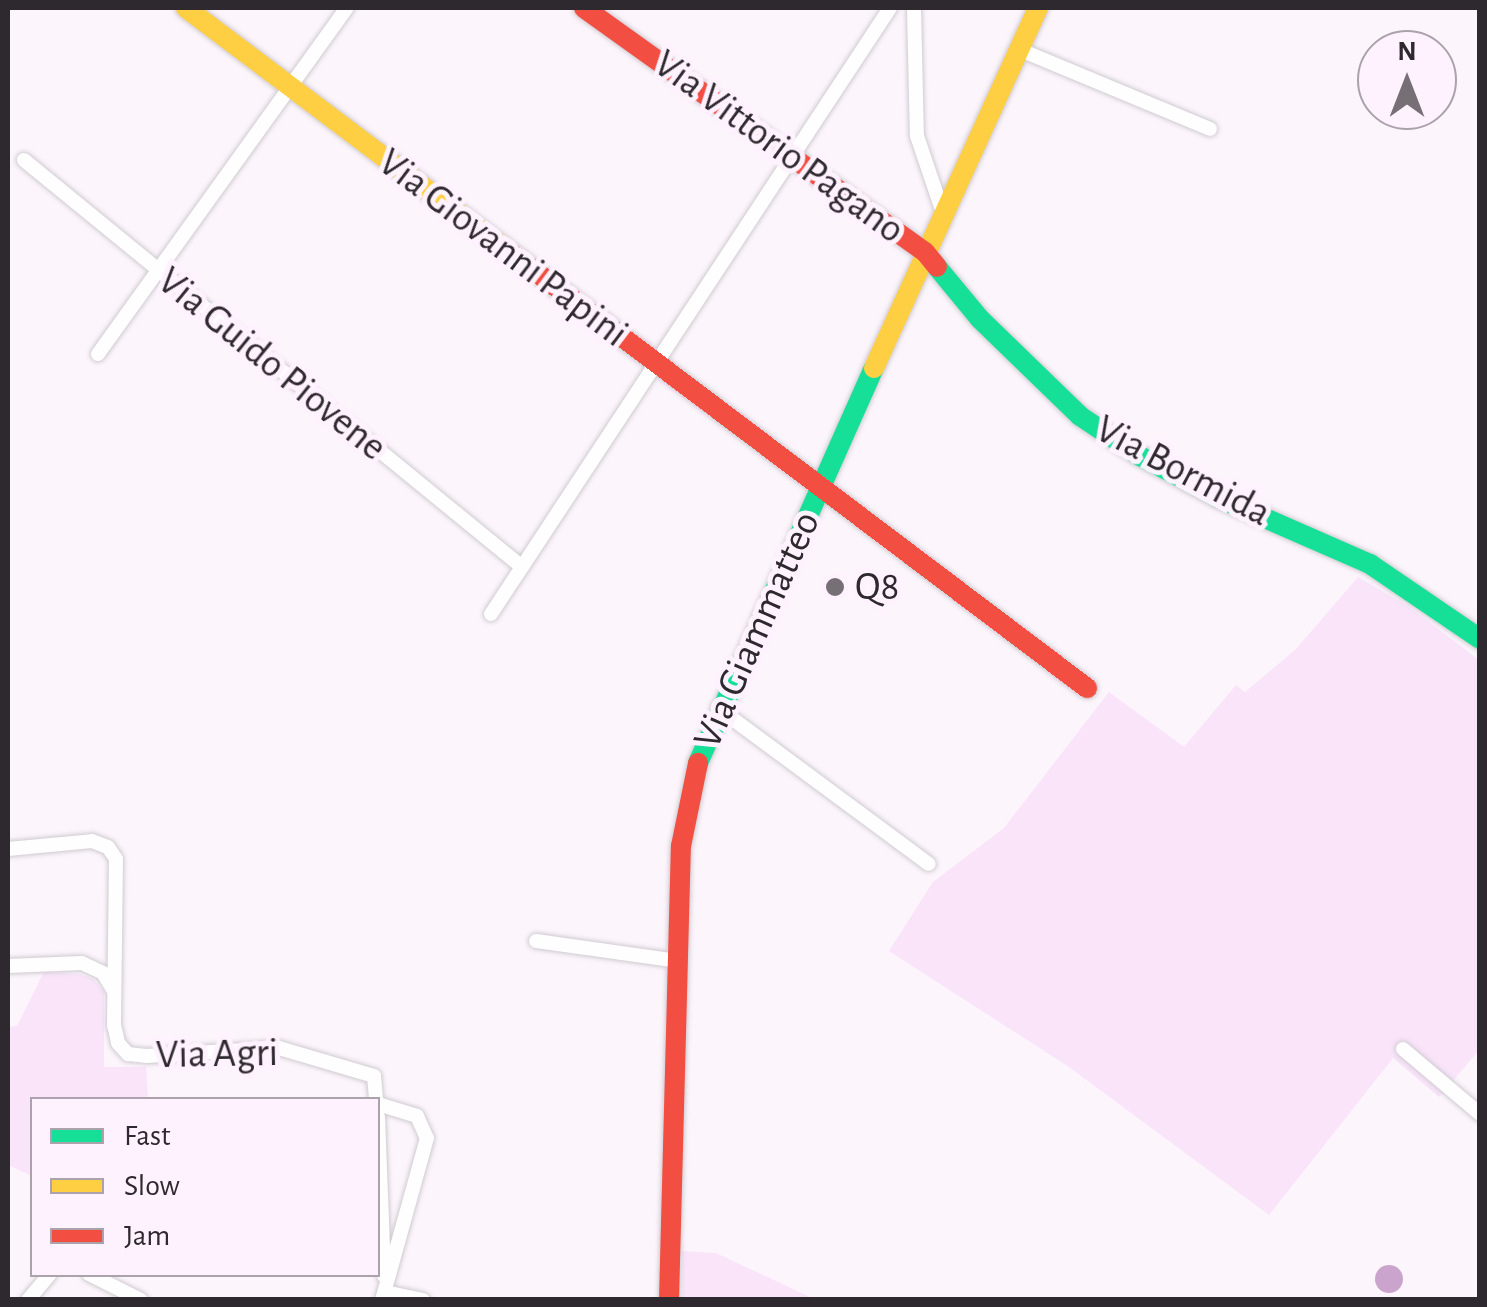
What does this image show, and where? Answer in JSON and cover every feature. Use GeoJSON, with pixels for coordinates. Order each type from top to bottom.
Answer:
{"type":"FeatureCollection","features":[{"type":"Feature","properties":{"kind":"street","name":"Via Giovanni Papini"},"geometry":{"type":"LineString","coordinates":[[186,8],[1086,688]]}},
{"type":"Feature","properties":{"kind":"street"},"geometry":{"type":"LineString","coordinates":[[98,354],[347,8]]}},
{"type":"Feature","properties":{"kind":"street","name":"Via Vittorio Pagano"},"geometry":{"type":"LineString","coordinates":[[584,8],[926,252]]}},
{"type":"Feature","properties":{"kind":"street"},"geometry":{"type":"LineString","coordinates":[[491,614],[890,8]]}},
{"type":"Feature","properties":{"kind":"street"},"geometry":{"type":"LineString","coordinates":[[914,8],[917,136],[943,214]]}},
{"type":"Feature","properties":{"kind":"street","name":"Via Giammatteo"},"geometry":{"type":"LineString","coordinates":[[669,1300],[682,846],[689,795],[718,708],[1038,8]]}},
{"type":"Feature","properties":{"kind":"street"},"geometry":{"type":"LineString","coordinates":[[1018,49],[1210,130]]}},
{"type":"Feature","properties":{"kind":"street","name":"Via Guido Piovene"},"geometry":{"type":"LineString","coordinates":[[24,160],[522,566]]}},
{"type":"Feature","properties":{"kind":"street","name":"Via Bormida"},"geometry":{"type":"LineString","coordinates":[[926,252],[980,319],[1080,416],[1140,456],[1219,498],[1370,564],[1430,601],[1480,640]]}},
{"type":"Feature","properties":{"kind":"street"},"geometry":{"type":"LineString","coordinates":[[718,708],[929,864]]}},
{"type":"Feature","properties":{"kind":"street","name":"Via Agri"},"geometry":{"type":"LineString","coordinates":[[8,848],[92,841],[108,847],[116,859],[114,992],[118,1044],[128,1054],[279,1048],[374,1076],[376,1097]]}},
{"type":"Feature","properties":{"kind":"street"},"geometry":{"type":"LineString","coordinates":[[536,941],[678,961]]}},
{"type":"Feature","properties":{"kind":"street"},"geometry":{"type":"LineString","coordinates":[[8,966],[82,963],[103,973],[114,992]]}},
{"type":"Feature","properties":{"kind":"street"},"geometry":{"type":"LineString","coordinates":[[1403,1049],[1480,1114]]}},
{"type":"Feature","properties":{"kind":"street","name":"Via Agri"},"geometry":{"type":"LineString","coordinates":[[380,1103],[416,1116],[428,1138],[383,1296]]}},
{"type":"Feature","properties":{"kind":"street"},"geometry":{"type":"LineString","coordinates":[[380,1189],[383,1296],[423,1300]]}},
{"type":"Feature","properties":{"kind":"street"},"geometry":{"type":"LineString","coordinates":[[28,1300],[47,1277]]}},
{"type":"Feature","properties":{"kind":"street"},"geometry":{"type":"LineString","coordinates":[[95,1277],[141,1300]]}},
{"type":"Feature","properties":{"kind":"shaded area"},"geometry":{"type":"Polygon","coordinates":[[[1358,577],[1408,606],[1479,660],[1479,1050],[1439,1097],[1393,1058],[1269,1215],[1069,1067],[889,951],[933,882],[1004,828],[1109,692],[1184,747],[1236,685],[1245,692],[1296,649],[1358,577]]]}},
{"type":"Feature","properties":{"kind":"shaded area"},"geometry":{"type":"Polygon","coordinates":[[[44,972],[80,974],[93,979],[104,991],[104,1067],[146,1067],[148,1097],[30,1097],[30,1175],[8,1165],[8,1027],[17,1026],[44,972]]]}},
{"type":"Feature","properties":{"kind":"shaded area"},"geometry":{"type":"Polygon","coordinates":[[[682,1251],[716,1253],[814,1299],[682,1299],[682,1251]]]}},
{"type":"Feature","properties":{"kind":"shaded area"},"geometry":{"type":"Polygon","coordinates":[[[1389,1265],[1399,1269],[1403,1279],[1399,1289],[1389,1293],[1379,1289],[1375,1279],[1379,1269],[1389,1265]]]}},
{"type":"Feature","properties":{"kind":"traffic: fast"},"geometry":{"type":"LineString","coordinates":[[937,267],[980,319],[1080,416],[1140,456],[1219,498],[1370,564],[1480,639]]}},
{"type":"Feature","properties":{"kind":"traffic: fast"},"geometry":{"type":"LineString","coordinates":[[698,763],[874,368]]}},
{"type":"Feature","properties":{"kind":"traffic: slow"},"geometry":{"type":"LineString","coordinates":[[186,8],[503,247]]}},
{"type":"Feature","properties":{"kind":"traffic: slow"},"geometry":{"type":"LineString","coordinates":[[874,368],[1038,8]]}},
{"type":"Feature","properties":{"kind":"traffic: jam"},"geometry":{"type":"LineString","coordinates":[[584,8],[925,252],[937,267]]}},
{"type":"Feature","properties":{"kind":"traffic: jam"},"geometry":{"type":"LineString","coordinates":[[503,247],[1087,688]]}},
{"type":"Feature","properties":{"kind":"traffic: jam"},"geometry":{"type":"LineString","coordinates":[[669,1300],[681,846],[698,763]]}},
{"type":"Feature","properties":{"kind":"place","name":"Q8"},"geometry":{"type":"Point","coordinates":[835,587]}}]}
